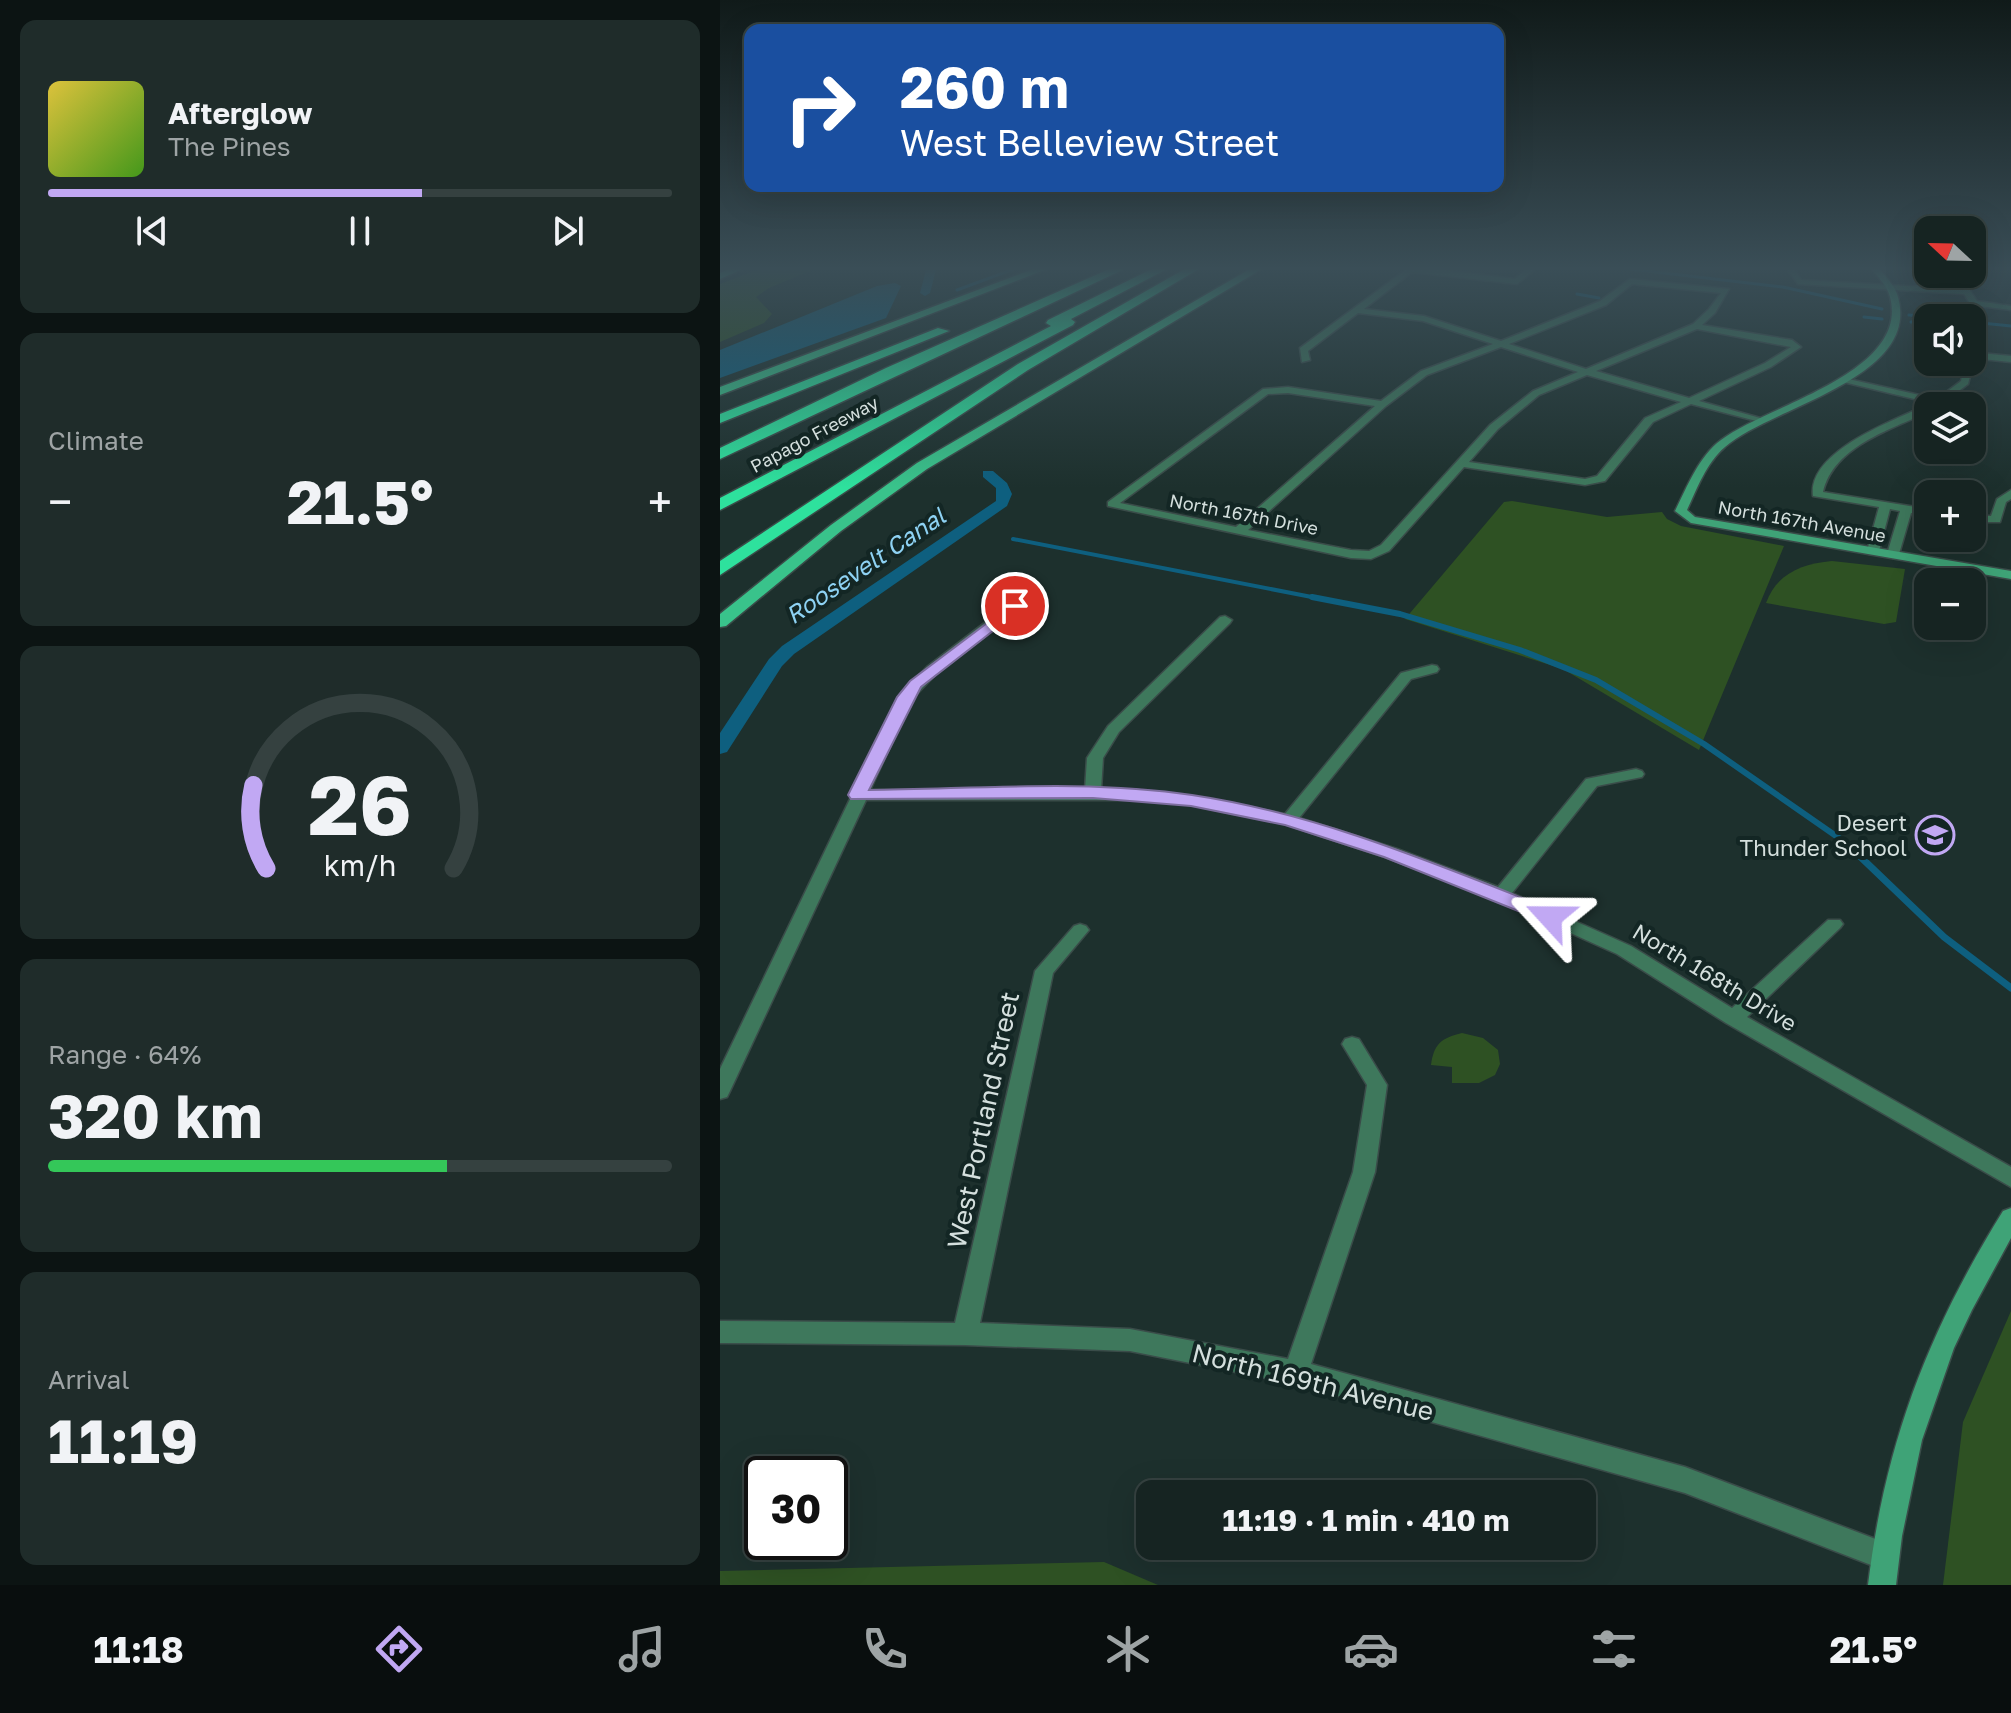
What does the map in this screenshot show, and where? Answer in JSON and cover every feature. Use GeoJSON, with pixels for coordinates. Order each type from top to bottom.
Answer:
{"type":"FeatureCollection","features":[{"type":"Feature","properties":{"kind":"highway"},"geometry":{"type":"LineString","coordinates":[[720,419],[921,340]]}},
{"type":"Feature","properties":{"kind":"highway","name":"Papago Freeway"},"geometry":{"type":"LineString","coordinates":[[891,371],[960,340]]}},
{"type":"Feature","properties":{"kind":"highway"},"geometry":{"type":"LineString","coordinates":[[720,496],[1018,340]]}},
{"type":"Feature","properties":{"kind":"highway","name":"Papago Freeway"},"geometry":{"type":"LineString","coordinates":[[720,505],[1034,340]]}},
{"type":"Feature","properties":{"kind":"highway"},"geometry":{"type":"LineString","coordinates":[[720,569],[950,414],[1067,340]]}},
{"type":"Feature","properties":{"kind":"highway"},"geometry":{"type":"LineString","coordinates":[[720,441],[836,388],[891,371]]}},
{"type":"Feature","properties":{"kind":"highway"},"geometry":{"type":"LineString","coordinates":[[720,454],[891,371]]}},
{"type":"Feature","properties":{"kind":"main road"},"geometry":{"type":"LineString","coordinates":[[720,391],[855,340]]}},
{"type":"Feature","properties":{"kind":"main road"},"geometry":{"type":"LineString","coordinates":[[720,622],[884,493],[983,429],[1135,340]]}},
{"type":"Feature","properties":{"kind":"street"},"geometry":{"type":"LineString","coordinates":[[1305,360],[1303,350],[1316,340]]}},
{"type":"Feature","properties":{"kind":"street"},"geometry":{"type":"LineString","coordinates":[[1488,340],[1687,401],[1699,409],[1756,423],[1848,378],[1873,359],[1888,340]]}},
{"type":"Feature","properties":{"kind":"street"},"geometry":{"type":"LineString","coordinates":[[1239,531],[1383,404],[1424,373],[1510,340]]}},
{"type":"Feature","properties":{"kind":"street"},"geometry":{"type":"LineString","coordinates":[[1463,464],[1494,427],[1536,393],[1665,340]]}},
{"type":"Feature","properties":{"kind":"street"},"geometry":{"type":"LineString","coordinates":[[1463,464],[1585,482],[1601,479],[1649,420],[1768,365],[1797,347],[1775,340]]}},
{"type":"Feature","properties":{"kind":"street"},"geometry":{"type":"LineString","coordinates":[[1986,359],[2011,359]]}},
{"type":"Feature","properties":{"kind":"street"},"geometry":{"type":"LineString","coordinates":[[1952,392],[1965,382],[1967,376]]}},
{"type":"Feature","properties":{"kind":"street"},"geometry":{"type":"LineString","coordinates":[[1848,378],[1914,397]]}},
{"type":"Feature","properties":{"kind":"street","name":"North 167th Drive"},"geometry":{"type":"LineString","coordinates":[[1383,404],[1266,391],[1112,504],[1371,555],[1385,548],[1463,464]]}},
{"type":"Feature","properties":{"kind":"street"},"geometry":{"type":"LineString","coordinates":[[1914,416],[1835,456],[1818,478],[1817,494],[1914,509]]}},
{"type":"Feature","properties":{"kind":"street","name":"North 167th Avenue"},"geometry":{"type":"LineString","coordinates":[[1756,423],[1729,438],[1713,454],[1685,503],[1683,515],[1704,523],[2011,575]]}},
{"type":"Feature","properties":{"kind":"street"},"geometry":{"type":"LineString","coordinates":[[1986,520],[1996,520],[2001,501],[2011,493]]}},
{"type":"Feature","properties":{"kind":"street"},"geometry":{"type":"LineString","coordinates":[[1873,551],[1885,505]]}},
{"type":"Feature","properties":{"kind":"street"},"geometry":{"type":"LineString","coordinates":[[1893,554],[1907,508]]}},
{"type":"Feature","properties":{"kind":"street"},"geometry":{"type":"LineString","coordinates":[[720,1091],[857,795],[906,697],[916,684],[1015,606],[1014,591]]}},
{"type":"Feature","properties":{"kind":"street"},"geometry":{"type":"LineString","coordinates":[[1093,793],[1095,758],[1113,729],[1225,620]]}},
{"type":"Feature","properties":{"kind":"street"},"geometry":{"type":"LineString","coordinates":[[1289,820],[1406,676],[1432,669]]}},
{"type":"Feature","properties":{"kind":"street"},"geometry":{"type":"LineString","coordinates":[[1501,895],[1592,782],[1636,774]]}},
{"type":"Feature","properties":{"kind":"street","name":"North 168th Drive"},"geometry":{"type":"LineString","coordinates":[[857,795],[1093,793],[1191,800],[1289,820],[1391,853],[1501,895],[1624,950],[1733,1018],[2011,1178]]}},
{"type":"Feature","properties":{"kind":"street"},"geometry":{"type":"LineString","coordinates":[[1733,1018],[1834,924]]}},
{"type":"Feature","properties":{"kind":"street","name":"West Portland Street"},"geometry":{"type":"LineString","coordinates":[[965,1334],[1044,971],[1080,930]]}},
{"type":"Feature","properties":{"kind":"street"},"geometry":{"type":"LineString","coordinates":[[1296,1372],[1364,1172],[1377,1085],[1352,1044]]}},
{"type":"Feature","properties":{"kind":"street"},"geometry":{"type":"LineString","coordinates":[[1882,1585],[1884,1556],[1904,1457],[1934,1363],[1978,1268],[2011,1218]]}},
{"type":"Feature","properties":{"kind":"street","name":"North 169th Avenue"},"geometry":{"type":"LineString","coordinates":[[720,1332],[965,1334],[1130,1340],[1296,1372],[1685,1480],[1884,1556]]}},
{"type":"Feature","properties":{"kind":"green space"},"geometry":{"type":"Polygon","coordinates":[[[1504,502],[1607,517],[1662,512],[1667,519],[1681,526],[1784,546],[1699,750],[1563,669],[1405,619],[1504,502]]]}},
{"type":"Feature","properties":{"kind":"green space"},"geometry":{"type":"Polygon","coordinates":[[[1832,561],[1905,569],[1896,622],[1884,624],[1766,603],[1784,577],[1801,568],[1832,561]]]}},
{"type":"Feature","properties":{"kind":"green space"},"geometry":{"type":"Polygon","coordinates":[[[1462,1033],[1483,1038],[1498,1050],[1500,1064],[1495,1075],[1479,1083],[1452,1083],[1452,1067],[1431,1065],[1440,1043],[1462,1033]]]}},
{"type":"Feature","properties":{"kind":"green space"},"geometry":{"type":"Polygon","coordinates":[[[2011,1311],[2011,1585],[1943,1585],[1963,1422],[2011,1311]]]}},
{"type":"Feature","properties":{"kind":"green space"},"geometry":{"type":"Polygon","coordinates":[[[1104,1562],[1158,1585],[720,1585],[720,1571],[1104,1562]]]}},
{"type":"Feature","properties":{"kind":"water"},"geometry":{"type":"Polygon","coordinates":[[[745,340],[825,340],[720,378],[720,350],[745,340]]]}},
{"type":"Feature","properties":{"kind":"waterway","name":"Roosevelt Canal"},"geometry":{"type":"LineString","coordinates":[[720,748],[775,663],[788,650],[1002,503],[1005,494],[1002,486],[988,474]]}},
{"type":"Feature","properties":{"kind":"waterway"},"geometry":{"type":"LineString","coordinates":[[1013,539],[1322,599]]}},
{"type":"Feature","properties":{"kind":"waterway"},"geometry":{"type":"LineString","coordinates":[[1312,597],[1400,614],[1520,650],[1596,680],[1704,744],[1849,845]]}},
{"type":"Feature","properties":{"kind":"waterway"},"geometry":{"type":"LineString","coordinates":[[1846,843],[1944,937],[2011,988]]}},
{"type":"Feature","properties":{"kind":"place","name":"Desert Thunder School"},"geometry":{"type":"Point","coordinates":[1935,835]}},
{"type":"Feature","properties":{"kind":"route"},"geometry":{"type":"LineString","coordinates":[[1015,606],[916,684],[906,697],[857,795],[1093,793],[1191,800],[1289,820],[1391,853],[1550,917]]}}]}
